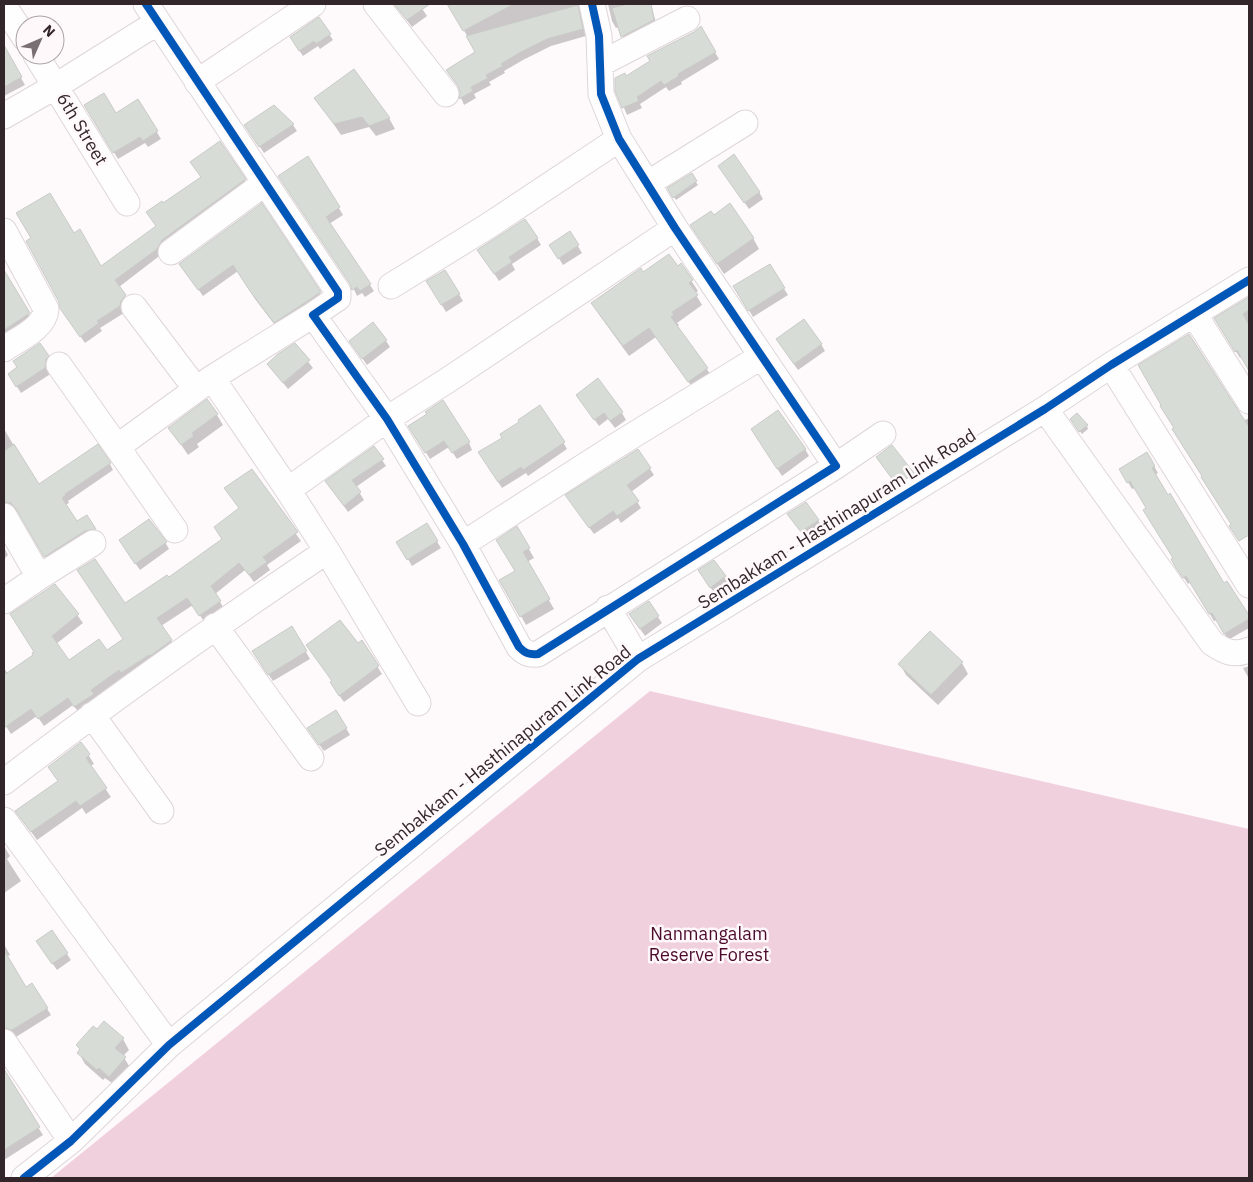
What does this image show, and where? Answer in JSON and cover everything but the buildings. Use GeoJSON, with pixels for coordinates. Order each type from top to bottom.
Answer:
{"type":"FeatureCollection","features":[{"type":"Feature","properties":{"kind":"street"},"geometry":{"type":"LineString","coordinates":[[197,82],[313,4]]}},
{"type":"Feature","properties":{"kind":"street"},"geometry":{"type":"LineString","coordinates":[[376,4],[446,94]]}},
{"type":"Feature","properties":{"kind":"street"},"geometry":{"type":"LineString","coordinates":[[592,4],[599,36],[601,94],[619,139],[675,228],[836,466]]}},
{"type":"Feature","properties":{"kind":"street"},"geometry":{"type":"LineString","coordinates":[[4,6],[15,23]]}},
{"type":"Feature","properties":{"kind":"street"},"geometry":{"type":"LineString","coordinates":[[4,116],[56,86],[152,13],[338,292],[338,298],[204,384],[117,446]]}},
{"type":"Feature","properties":{"kind":"street"},"geometry":{"type":"LineString","coordinates":[[600,64],[687,19]]}},
{"type":"Feature","properties":{"kind":"street","name":"6th Street"},"geometry":{"type":"LineString","coordinates":[[42,65],[127,203]]}},
{"type":"Feature","properties":{"kind":"street"},"geometry":{"type":"LineString","coordinates":[[647,184],[745,123]]}},
{"type":"Feature","properties":{"kind":"street"},"geometry":{"type":"LineString","coordinates":[[391,286],[488,226],[619,139]]}},
{"type":"Feature","properties":{"kind":"street"},"geometry":{"type":"LineString","coordinates":[[171,252],[265,183]]}},
{"type":"Feature","properties":{"kind":"street"},"geometry":{"type":"LineString","coordinates":[[288,490],[387,419],[464,370],[675,228]]}},
{"type":"Feature","properties":{"kind":"street"},"geometry":{"type":"LineString","coordinates":[[4,231],[46,309],[44,318],[39,325],[4,349]]}},
{"type":"Feature","properties":{"kind":"street","name":"Sembakkam - Hasthinapuram Link Road"},"geometry":{"type":"LineString","coordinates":[[24,1178],[71,1141],[169,1046],[638,659],[1045,409],[1111,365],[1249,280]]}},
{"type":"Feature","properties":{"kind":"street"},"geometry":{"type":"LineString","coordinates":[[134,306],[204,384],[288,490],[418,703]]}},
{"type":"Feature","properties":{"kind":"street"},"geometry":{"type":"LineString","coordinates":[[1194,314],[1249,401]]}},
{"type":"Feature","properties":{"kind":"street"},"geometry":{"type":"LineString","coordinates":[[313,315],[387,419],[463,544],[519,647],[525,653],[538,654],[608,608],[836,466],[883,434]]}},
{"type":"Feature","properties":{"kind":"street"},"geometry":{"type":"LineString","coordinates":[[463,544],[622,442],[762,356]]}},
{"type":"Feature","properties":{"kind":"street"},"geometry":{"type":"LineString","coordinates":[[59,365],[175,530]]}},
{"type":"Feature","properties":{"kind":"street"},"geometry":{"type":"LineString","coordinates":[[1111,365],[1249,585]]}},
{"type":"Feature","properties":{"kind":"street"},"geometry":{"type":"LineString","coordinates":[[1045,409],[1212,643],[1225,651],[1236,654],[1249,650]]}},
{"type":"Feature","properties":{"kind":"street"},"geometry":{"type":"LineString","coordinates":[[4,516],[39,576]]}},
{"type":"Feature","properties":{"kind":"street"},"geometry":{"type":"LineString","coordinates":[[4,601],[39,576],[92,544]]}},
{"type":"Feature","properties":{"kind":"street"},"geometry":{"type":"LineString","coordinates":[[4,782],[92,715],[216,626],[326,551]]}},
{"type":"Feature","properties":{"kind":"street"},"geometry":{"type":"LineString","coordinates":[[608,608],[638,659]]}},
{"type":"Feature","properties":{"kind":"street"},"geometry":{"type":"LineString","coordinates":[[216,626],[310,758]]}},
{"type":"Feature","properties":{"kind":"street"},"geometry":{"type":"LineString","coordinates":[[92,715],[161,811]]}},
{"type":"Feature","properties":{"kind":"street"},"geometry":{"type":"LineString","coordinates":[[4,820],[169,1046]]}},
{"type":"Feature","properties":{"kind":"street"},"geometry":{"type":"LineString","coordinates":[[4,1042],[71,1141]]}},
{"type":"Feature","properties":{"kind":"green space","name":"Nanmangalam Reserve Forest"},"geometry":{"type":"Polygon","coordinates":[[[650,691],[1249,829],[1249,1178],[51,1178],[650,691]]]}},
{"type":"Feature","properties":{"kind":"cycle path"},"geometry":{"type":"LineString","coordinates":[[146,4],[338,292],[338,298],[313,315],[387,419],[463,544],[519,647],[527,653],[535,654],[538,654],[836,466],[675,228],[619,139],[601,94],[599,36],[592,4]]}},
{"type":"Feature","properties":{"kind":"cycle path"},"geometry":{"type":"LineString","coordinates":[[24,1178],[71,1141],[169,1045],[638,659],[1045,409],[1111,365],[1249,280]]}}]}
